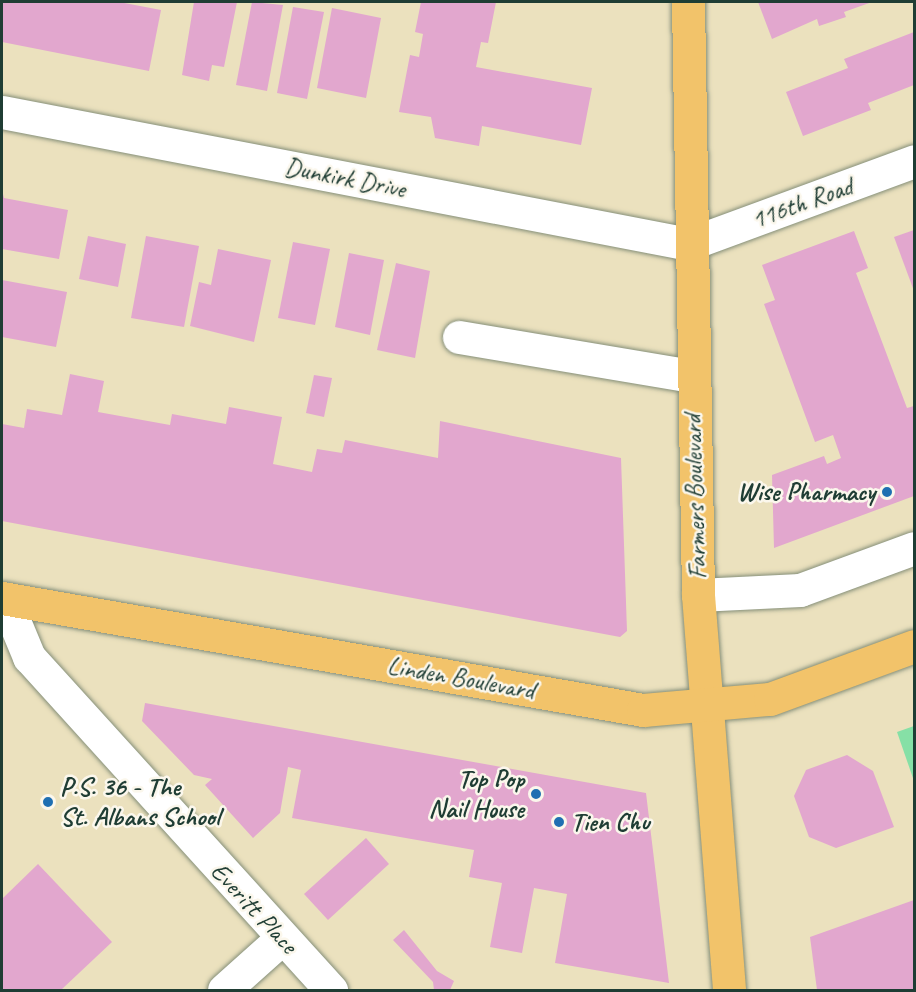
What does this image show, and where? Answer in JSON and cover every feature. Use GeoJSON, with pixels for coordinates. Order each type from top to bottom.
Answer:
{"type":"FeatureCollection","features":[{"type":"Feature","properties":{"kind":"main road","name":"Farmers Boulevard"},"geometry":{"type":"LineString","coordinates":[[688,2],[689,244],[698,595],[729,990]]}},
{"type":"Feature","properties":{"kind":"main road","name":"Linden Boulevard"},"geometry":{"type":"LineString","coordinates":[[3,598],[643,710],[770,699],[915,646]]}},
{"type":"Feature","properties":{"kind":"street","name":"Dunkirk Drive"},"geometry":{"type":"LineString","coordinates":[[2,112],[689,244]]}},
{"type":"Feature","properties":{"kind":"street","name":"116th Road"},"geometry":{"type":"LineString","coordinates":[[689,244],[915,161]]}},
{"type":"Feature","properties":{"kind":"street"},"geometry":{"type":"LineString","coordinates":[[459,337],[692,376]]}},
{"type":"Feature","properties":{"kind":"street"},"geometry":{"type":"LineString","coordinates":[[698,595],[800,590],[915,548]]}},
{"type":"Feature","properties":{"kind":"street","name":"Everitt Place"},"geometry":{"type":"LineString","coordinates":[[3,598],[29,657],[331,990]]}},
{"type":"Feature","properties":{"kind":"street"},"geometry":{"type":"LineString","coordinates":[[224,990],[282,938]]}},
{"type":"Feature","properties":{"kind":"green space"},"geometry":{"type":"Polygon","coordinates":[[[914,726],[914,781],[897,732],[914,726]]]}},
{"type":"Feature","properties":{"kind":"building"},"geometry":{"type":"Polygon","coordinates":[[[2,2],[119,2],[161,10],[149,71],[2,42],[2,2]]]}},
{"type":"Feature","properties":{"kind":"building"},"geometry":{"type":"Polygon","coordinates":[[[194,2],[237,2],[224,67],[212,65],[209,81],[182,75],[194,2]]]}},
{"type":"Feature","properties":{"kind":"building"},"geometry":{"type":"Polygon","coordinates":[[[252,2],[283,5],[267,91],[236,85],[252,2]]]}},
{"type":"Feature","properties":{"kind":"building"},"geometry":{"type":"Polygon","coordinates":[[[421,2],[496,2],[488,43],[481,42],[476,67],[592,88],[581,145],[482,126],[479,146],[435,138],[431,117],[399,112],[410,55],[419,57],[423,34],[415,32],[421,2]]]}},
{"type":"Feature","properties":{"kind":"building"},"geometry":{"type":"Polygon","coordinates":[[[758,2],[872,2],[844,12],[846,17],[819,26],[817,19],[772,39],[758,2]]]}},
{"type":"Feature","properties":{"kind":"building"},"geometry":{"type":"Polygon","coordinates":[[[293,7],[324,12],[307,99],[277,93],[293,7]]]}},
{"type":"Feature","properties":{"kind":"building"},"geometry":{"type":"Polygon","coordinates":[[[332,8],[381,18],[366,98],[317,88],[332,8]]]}},
{"type":"Feature","properties":{"kind":"building"},"geometry":{"type":"Polygon","coordinates":[[[914,32],[914,85],[868,103],[871,110],[803,136],[786,92],[848,68],[844,59],[914,32]]]}},
{"type":"Feature","properties":{"kind":"building"},"geometry":{"type":"Polygon","coordinates":[[[2,190],[4,198],[68,210],[59,259],[2,249],[2,190]]]}},
{"type":"Feature","properties":{"kind":"building"},"geometry":{"type":"Polygon","coordinates":[[[914,230],[914,291],[894,237],[914,230]]]}},
{"type":"Feature","properties":{"kind":"building"},"geometry":{"type":"Polygon","coordinates":[[[854,231],[868,268],[856,273],[907,408],[914,406],[914,496],[774,548],[772,475],[824,456],[827,464],[841,458],[833,435],[815,442],[764,304],[775,300],[762,265],[854,231]]]}},
{"type":"Feature","properties":{"kind":"building"},"geometry":{"type":"Polygon","coordinates":[[[88,236],[126,244],[118,287],[79,279],[88,236]]]}},
{"type":"Feature","properties":{"kind":"building"},"geometry":{"type":"Polygon","coordinates":[[[146,236],[199,246],[184,327],[131,318],[146,236]]]}},
{"type":"Feature","properties":{"kind":"building"},"geometry":{"type":"Polygon","coordinates":[[[293,242],[330,249],[315,325],[278,318],[293,242]]]}},
{"type":"Feature","properties":{"kind":"building"},"geometry":{"type":"Polygon","coordinates":[[[218,249],[271,260],[254,342],[190,326],[199,282],[211,285],[218,249]]]}},
{"type":"Feature","properties":{"kind":"building"},"geometry":{"type":"Polygon","coordinates":[[[349,253],[384,260],[370,335],[335,327],[349,253]]]}},
{"type":"Feature","properties":{"kind":"building"},"geometry":{"type":"Polygon","coordinates":[[[396,263],[430,271],[415,358],[377,350],[396,263]]]}},
{"type":"Feature","properties":{"kind":"building"},"geometry":{"type":"Polygon","coordinates":[[[2,280],[67,292],[56,347],[2,337],[2,280]]]}},
{"type":"Feature","properties":{"kind":"building"},"geometry":{"type":"Polygon","coordinates":[[[70,374],[104,381],[98,412],[170,425],[172,414],[226,424],[229,407],[282,417],[273,464],[312,472],[317,449],[342,453],[345,440],[438,458],[440,421],[621,458],[627,631],[620,637],[2,521],[2,424],[24,428],[27,409],[62,415],[70,374]]]}},
{"type":"Feature","properties":{"kind":"building"},"geometry":{"type":"Polygon","coordinates":[[[314,375],[332,378],[324,417],[306,413],[314,375]]]}},
{"type":"Feature","properties":{"kind":"building"},"geometry":{"type":"Polygon","coordinates":[[[145,703],[646,793],[669,983],[555,963],[567,894],[534,888],[522,953],[490,947],[502,883],[469,877],[474,850],[292,818],[301,770],[288,767],[280,813],[253,838],[205,785],[212,779],[194,775],[142,721],[145,703]]]}},
{"type":"Feature","properties":{"kind":"building"},"geometry":{"type":"Polygon","coordinates":[[[847,755],[873,771],[894,827],[836,848],[809,837],[794,796],[806,770],[847,755]]]}},
{"type":"Feature","properties":{"kind":"building"},"geometry":{"type":"Polygon","coordinates":[[[366,838],[389,864],[328,920],[304,894],[366,838]]]}},
{"type":"Feature","properties":{"kind":"building"},"geometry":{"type":"Polygon","coordinates":[[[38,864],[112,942],[61,990],[2,990],[2,899],[38,864]]]}},
{"type":"Feature","properties":{"kind":"building"},"geometry":{"type":"Polygon","coordinates":[[[914,900],[914,990],[817,990],[810,937],[914,900]]]}},
{"type":"Feature","properties":{"kind":"building"},"geometry":{"type":"Polygon","coordinates":[[[404,930],[437,971],[454,981],[450,990],[434,990],[433,982],[393,940],[404,930]]]}},
{"type":"Feature","properties":{"kind":"place","name":"Wise Pharmacy"},"geometry":{"type":"Point","coordinates":[887,492]}},
{"type":"Feature","properties":{"kind":"place","name":"Top Pop Nail House"},"geometry":{"type":"Point","coordinates":[536,794]}},
{"type":"Feature","properties":{"kind":"place","name":"P.S. 36 - The St. Albans School"},"geometry":{"type":"Point","coordinates":[48,802]}},
{"type":"Feature","properties":{"kind":"place","name":"Tien Chu"},"geometry":{"type":"Point","coordinates":[559,822]}}]}
